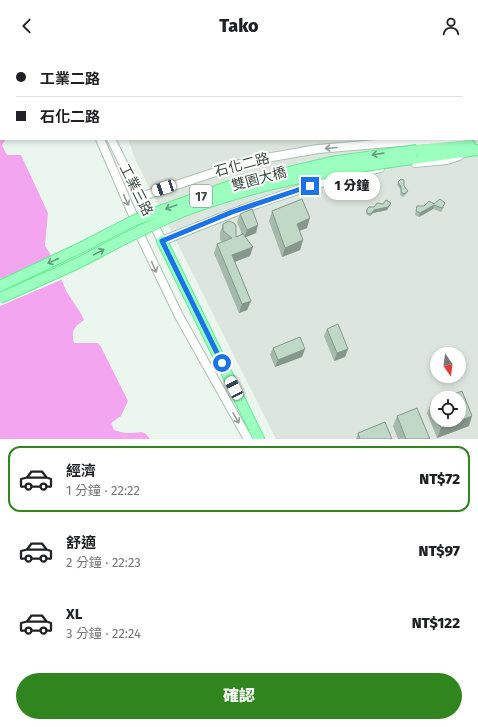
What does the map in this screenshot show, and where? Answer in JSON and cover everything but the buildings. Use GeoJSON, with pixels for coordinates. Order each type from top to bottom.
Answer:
{"type":"FeatureCollection","features":[{"type":"Feature","properties":{"kind":"main road","name":"17"},"geometry":{"type":"LineString","coordinates":[[414,154],[474,148]]}},
{"type":"Feature","properties":{"kind":"main road","name":"雙園大橋"},"geometry":{"type":"LineString","coordinates":[[0,286],[135,220],[230,186],[331,162],[414,154]]}},
{"type":"Feature","properties":{"kind":"main road","name":"雙園大橋"},"geometry":{"type":"LineString","coordinates":[[0,298],[78,262],[138,231],[231,195],[284,181],[414,154]]}},
{"type":"Feature","properties":{"kind":"main road"},"geometry":{"type":"LineString","coordinates":[[162,241],[259,439]]}},
{"type":"Feature","properties":{"kind":"street"},"geometry":{"type":"LineString","coordinates":[[100,140],[135,220]]}},
{"type":"Feature","properties":{"kind":"street","name":"工業三路"},"geometry":{"type":"LineString","coordinates":[[112,140],[162,241]]}},
{"type":"Feature","properties":{"kind":"street","name":"石化二路"},"geometry":{"type":"LineString","coordinates":[[140,197],[249,161],[318,149],[450,140],[474,148]]}},
{"type":"Feature","properties":{"kind":"street"},"geometry":{"type":"LineString","coordinates":[[162,241],[232,212],[300,189],[345,176],[387,167],[448,160],[474,148]]}},
{"type":"Feature","properties":{"kind":"street"},"geometry":{"type":"LineString","coordinates":[[138,231],[156,272],[179,316],[248,439]]}},
{"type":"Feature","properties":{"kind":"shaded area"},"geometry":{"type":"Polygon","coordinates":[[[0,140],[5,140],[2,145],[7,155],[21,155],[48,213],[45,246],[53,258],[66,291],[84,320],[74,329],[74,343],[98,343],[128,401],[121,416],[111,423],[114,430],[125,433],[140,432],[145,434],[150,439],[0,439],[0,140]]]}},
{"type":"Feature","properties":{"kind":"shaded area"},"geometry":{"type":"Polygon","coordinates":[[[128,140],[478,140],[478,439],[276,439],[136,161],[128,140]]]}},
{"type":"Feature","properties":{"kind":"pier"},"geometry":{"type":"Polygon","coordinates":[[[55,257],[63,279],[0,306],[0,279],[55,257]]]}},
{"type":"Feature","properties":{"kind":"route"},"geometry":{"type":"LineString","coordinates":[[222,363],[162,241],[232,212],[310,186]]}}]}
